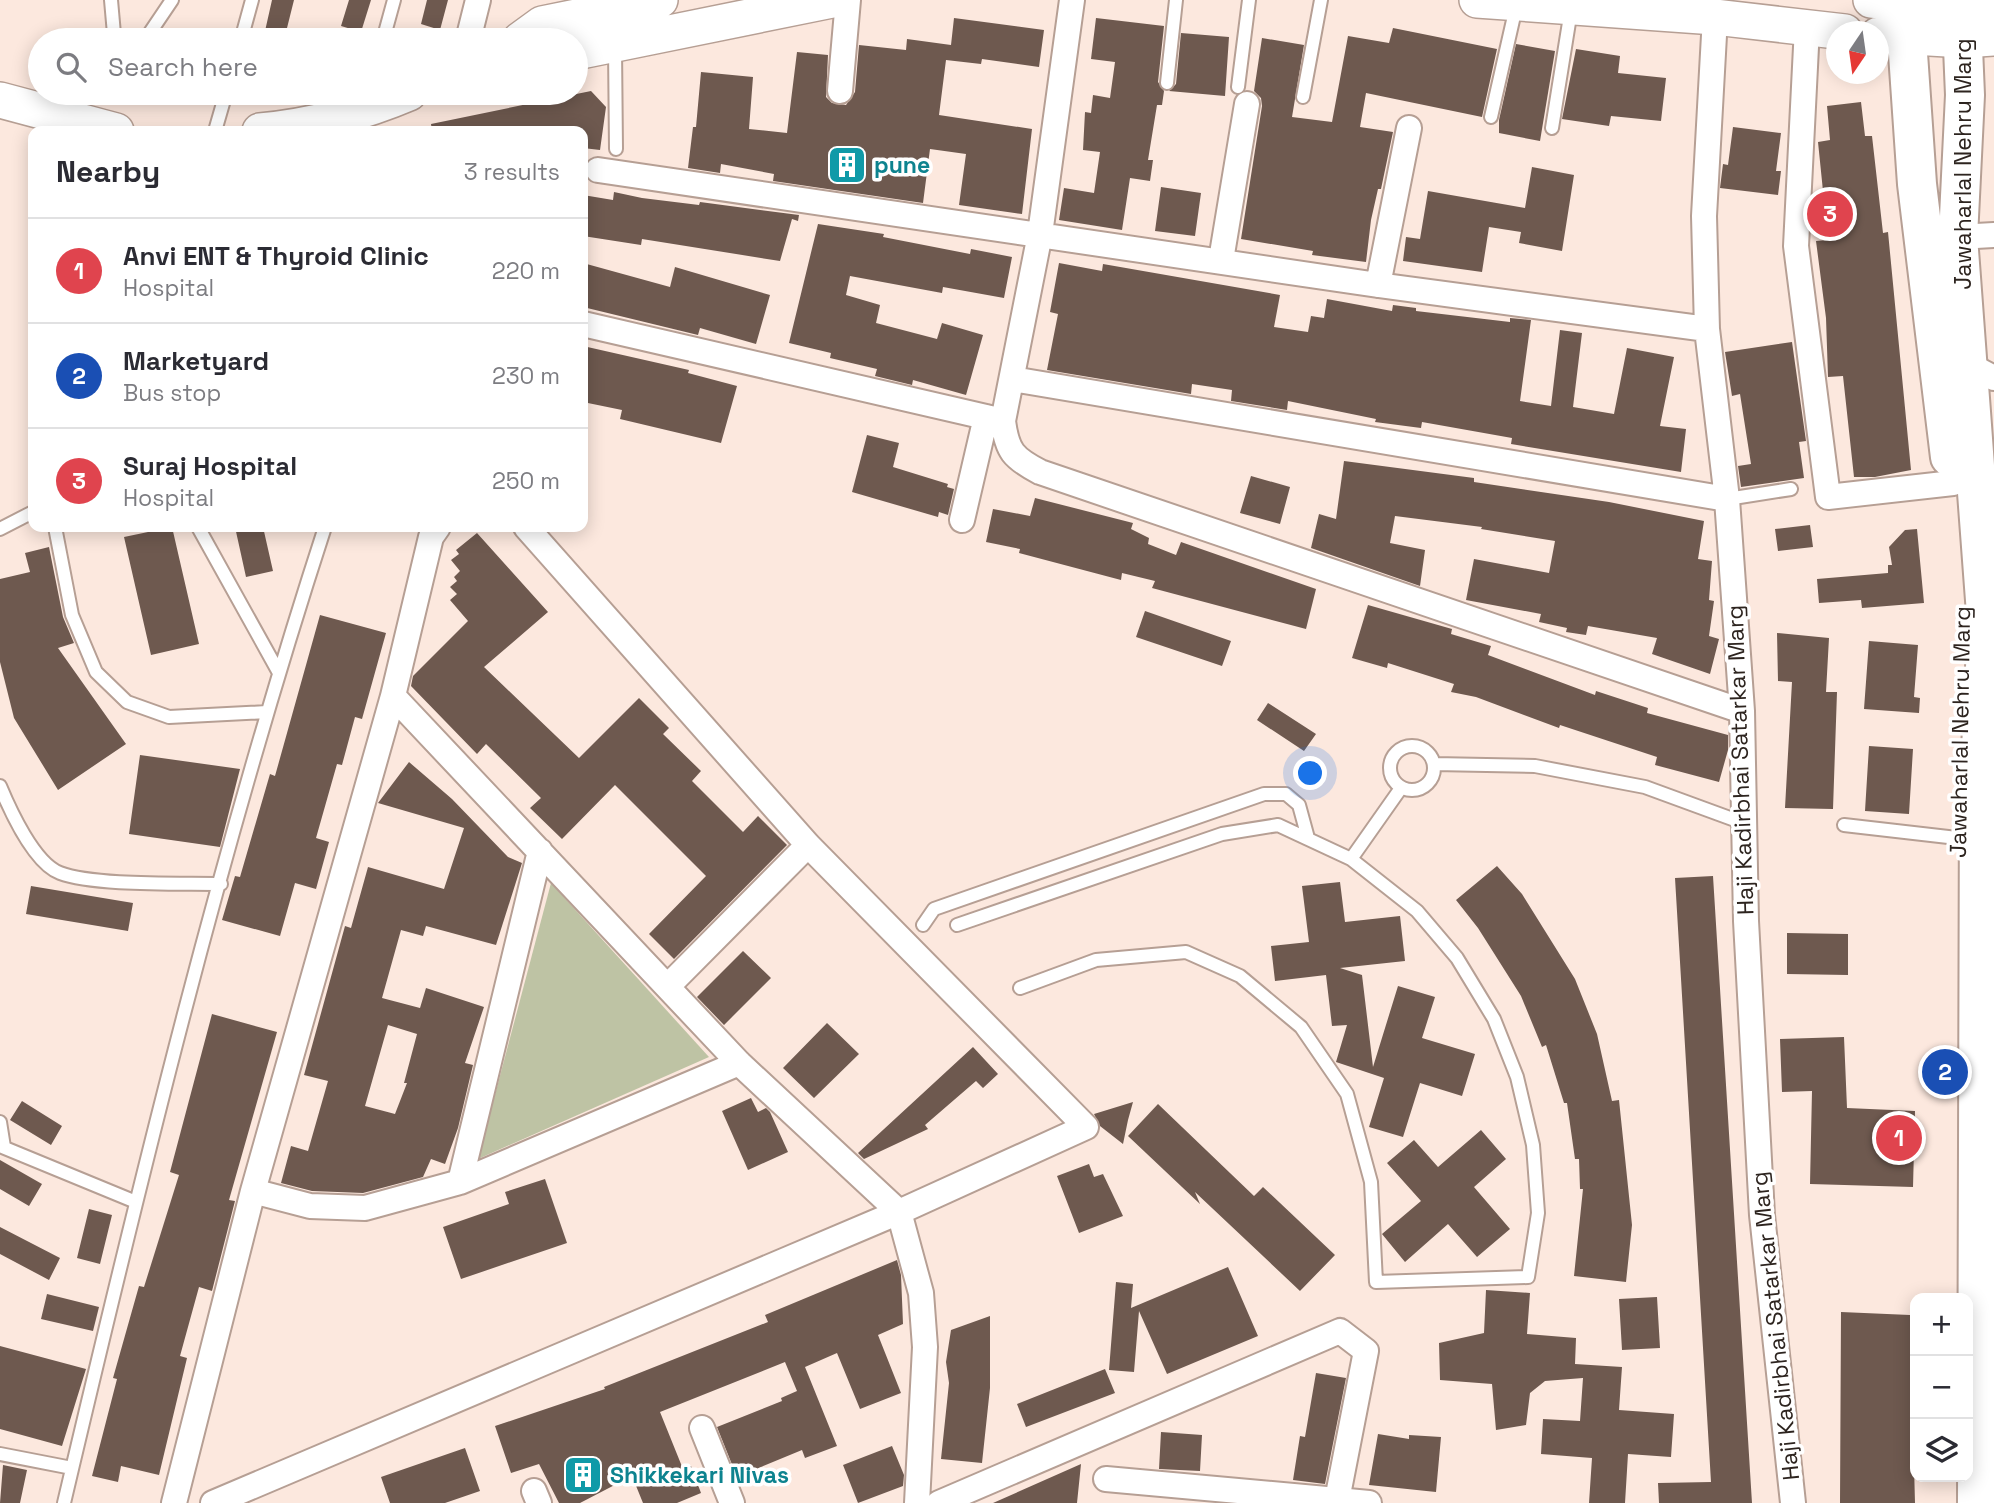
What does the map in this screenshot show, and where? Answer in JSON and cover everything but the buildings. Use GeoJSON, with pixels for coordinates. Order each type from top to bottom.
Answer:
{"type":"FeatureCollection","features":[{"type":"Feature","properties":{"kind":"main road"},"geometry":{"type":"LineString","coordinates":[[536,28],[542,24],[660,0]]}},
{"type":"Feature","properties":{"kind":"main road"},"geometry":{"type":"LineString","coordinates":[[588,50],[832,0]]}},
{"type":"Feature","properties":{"kind":"main road"},"geometry":{"type":"LineString","coordinates":[[1477,0],[1715,17],[1826,30]]}},
{"type":"Feature","properties":{"kind":"main road"},"geometry":{"type":"LineString","coordinates":[[1871,0],[1901,20],[1975,18]]}},
{"type":"Feature","properties":{"kind":"main road","name":"Jawaharlal Nehru Marg"},"geometry":{"type":"LineString","coordinates":[[1956,1293],[1980,1128],[1957,838],[1966,627],[1962,496],[1981,371],[1976,236],[1965,95],[1975,18]]}},
{"type":"Feature","properties":{"kind":"main road","name":"Jawaharlal Nehru Marg"},"geometry":{"type":"LineString","coordinates":[[1901,20],[1917,184],[1962,496],[1987,627],[1989,729],[1980,1128],[1978,1503]]}},
{"type":"Feature","properties":{"kind":"main road"},"geometry":{"type":"LineString","coordinates":[[0,100],[97,126]]}},
{"type":"Feature","properties":{"kind":"main road"},"geometry":{"type":"LineString","coordinates":[[296,126],[380,105]]}},
{"type":"Feature","properties":{"kind":"main road"},"geometry":{"type":"LineString","coordinates":[[1955,1482],[1955,1503]]}},
{"type":"Feature","properties":{"kind":"street"},"geometry":{"type":"LineString","coordinates":[[471,28],[478,0]]}},
{"type":"Feature","properties":{"kind":"street"},"geometry":{"type":"LineString","coordinates":[[840,91],[848,0]]}},
{"type":"Feature","properties":{"kind":"street"},"geometry":{"type":"LineString","coordinates":[[962,520],[995,419],[1012,379],[1040,234],[1072,0]]}},
{"type":"Feature","properties":{"kind":"street","name":"Haji Kadirbhai Satarkar Marg"},"geometry":{"type":"LineString","coordinates":[[1715,17],[1704,216],[1707,330],[1727,499],[1742,711],[1746,824],[1745,921],[1762,1215],[1793,1503]]}},
{"type":"Feature","properties":{"kind":"street"},"geometry":{"type":"LineString","coordinates":[[1807,27],[1796,246],[1828,497],[1962,496]]}},
{"type":"Feature","properties":{"kind":"street"},"geometry":{"type":"LineString","coordinates":[[1221,260],[1242,96]]}},
{"type":"Feature","properties":{"kind":"street"},"geometry":{"type":"LineString","coordinates":[[1378,285],[1409,128]]}},
{"type":"Feature","properties":{"kind":"street"},"geometry":{"type":"LineString","coordinates":[[598,170],[1378,285],[1707,330]]}},
{"type":"Feature","properties":{"kind":"street"},"geometry":{"type":"LineString","coordinates":[[588,325],[995,419]]}},
{"type":"Feature","properties":{"kind":"street"},"geometry":{"type":"LineString","coordinates":[[1012,379],[1727,499]]}},
{"type":"Feature","properties":{"kind":"street"},"geometry":{"type":"LineString","coordinates":[[995,419],[1006,446],[1020,462],[1040,472],[1742,711]]}},
{"type":"Feature","properties":{"kind":"street"},"geometry":{"type":"LineString","coordinates":[[174,1503],[253,1191],[393,696],[431,537],[434,532]]}},
{"type":"Feature","properties":{"kind":"street"},"geometry":{"type":"LineString","coordinates":[[213,1503],[899,1212],[1086,1127],[808,845],[530,532]]}},
{"type":"Feature","properties":{"kind":"street"},"geometry":{"type":"LineString","coordinates":[[393,696],[669,985],[739,1063],[899,1212],[921,1293],[925,1347],[917,1503]]}},
{"type":"Feature","properties":{"kind":"street"},"geometry":{"type":"LineString","coordinates":[[669,985],[808,845]]}},
{"type":"Feature","properties":{"kind":"street"},"geometry":{"type":"LineString","coordinates":[[460,1182],[540,850]]}},
{"type":"Feature","properties":{"kind":"street"},"geometry":{"type":"LineString","coordinates":[[253,1191],[310,1206],[365,1208],[460,1182],[739,1063]]}},
{"type":"Feature","properties":{"kind":"street"},"geometry":{"type":"LineString","coordinates":[[939,1503],[1340,1331],[1366,1351],[1337,1500]]}},
{"type":"Feature","properties":{"kind":"street"},"geometry":{"type":"LineString","coordinates":[[702,1428],[732,1503]]}},
{"type":"Feature","properties":{"kind":"street"},"geometry":{"type":"LineString","coordinates":[[1106,1479],[1369,1503]]}},
{"type":"Feature","properties":{"kind":"lane"},"geometry":{"type":"LineString","coordinates":[[111,0],[113,28]]}},
{"type":"Feature","properties":{"kind":"lane"},"geometry":{"type":"LineString","coordinates":[[153,28],[173,0]]}},
{"type":"Feature","properties":{"kind":"lane"},"geometry":{"type":"LineString","coordinates":[[244,28],[252,0]]}},
{"type":"Feature","properties":{"kind":"lane"},"geometry":{"type":"LineString","coordinates":[[386,28],[394,0]]}},
{"type":"Feature","properties":{"kind":"lane"},"geometry":{"type":"LineString","coordinates":[[1167,83],[1176,0]]}},
{"type":"Feature","properties":{"kind":"lane"},"geometry":{"type":"LineString","coordinates":[[1242,96],[1249,0]]}},
{"type":"Feature","properties":{"kind":"lane"},"geometry":{"type":"LineString","coordinates":[[1303,97],[1321,0]]}},
{"type":"Feature","properties":{"kind":"lane"},"geometry":{"type":"LineString","coordinates":[[1491,117],[1517,3]]}},
{"type":"Feature","properties":{"kind":"lane"},"geometry":{"type":"LineString","coordinates":[[1552,128],[1572,7]]}},
{"type":"Feature","properties":{"kind":"lane"},"geometry":{"type":"LineString","coordinates":[[615,44],[616,149]]}},
{"type":"Feature","properties":{"kind":"lane"},"geometry":{"type":"LineString","coordinates":[[216,126],[223,105]]}},
{"type":"Feature","properties":{"kind":"lane"},"geometry":{"type":"LineString","coordinates":[[1727,499],[1791,489]]}},
{"type":"Feature","properties":{"kind":"lane"},"geometry":{"type":"LineString","coordinates":[[0,529],[28,515]]}},
{"type":"Feature","properties":{"kind":"lane"},"geometry":{"type":"LineString","coordinates":[[56,532],[72,615],[96,672],[127,702],[169,718],[267,712]]}},
{"type":"Feature","properties":{"kind":"lane"},"geometry":{"type":"LineString","coordinates":[[201,532],[278,671]]}},
{"type":"Feature","properties":{"kind":"lane"},"geometry":{"type":"LineString","coordinates":[[64,1503],[136,1202],[278,671],[323,532]]}},
{"type":"Feature","properties":{"kind":"lane"},"geometry":{"type":"LineString","coordinates":[[1413,746],[1430,755],[1434,764],[1429,783],[1421,789],[1411,791],[1401,788],[1390,772],[1390,762],[1395,753],[1413,746]]}},
{"type":"Feature","properties":{"kind":"lane"},"geometry":{"type":"LineString","coordinates":[[1434,764],[1549,768],[1645,787],[1746,824]]}},
{"type":"Feature","properties":{"kind":"lane"},"geometry":{"type":"LineString","coordinates":[[0,786],[28,842],[58,873],[100,879],[221,884]]}},
{"type":"Feature","properties":{"kind":"lane"},"geometry":{"type":"LineString","coordinates":[[1351,859],[1401,788]]}},
{"type":"Feature","properties":{"kind":"lane"},"geometry":{"type":"LineString","coordinates":[[923,925],[934,909],[1264,794],[1286,794],[1299,805],[1308,838]]}},
{"type":"Feature","properties":{"kind":"lane"},"geometry":{"type":"LineString","coordinates":[[957,925],[1222,834],[1278,825],[1351,859],[1417,911],[1457,958],[1494,1019],[1517,1077],[1533,1145],[1538,1213],[1528,1277],[1376,1282],[1371,1182],[1346,1094],[1301,1027],[1240,976],[1186,953],[1096,960],[1020,988]]}},
{"type":"Feature","properties":{"kind":"lane"},"geometry":{"type":"LineString","coordinates":[[1844,825],[1957,838]]}},
{"type":"Feature","properties":{"kind":"lane"},"geometry":{"type":"LineString","coordinates":[[0,1122],[2,1146],[136,1202]]}},
{"type":"Feature","properties":{"kind":"lane"},"geometry":{"type":"LineString","coordinates":[[0,1454],[72,1468]]}},
{"type":"Feature","properties":{"kind":"green space"},"geometry":{"type":"Polygon","coordinates":[[[551,883],[709,1057],[478,1159],[551,883]]]}},
{"type":"Feature","properties":{"kind":"place","name":"pune"},"geometry":{"type":"Point","coordinates":[847,165]}},
{"type":"Feature","properties":{"kind":"place","name":"Suraj Hospital"},"geometry":{"type":"Point","coordinates":[1830,214]}},
{"type":"Feature","properties":{"kind":"place","name":"Marketyard"},"geometry":{"type":"Point","coordinates":[1945,1072]}},
{"type":"Feature","properties":{"kind":"place","name":"Anvi ENT & Thyroid Clinic"},"geometry":{"type":"Point","coordinates":[1899,1138]}},
{"type":"Feature","properties":{"kind":"place","name":"Shikkekari Nivas"},"geometry":{"type":"Point","coordinates":[583,1475]}}]}
